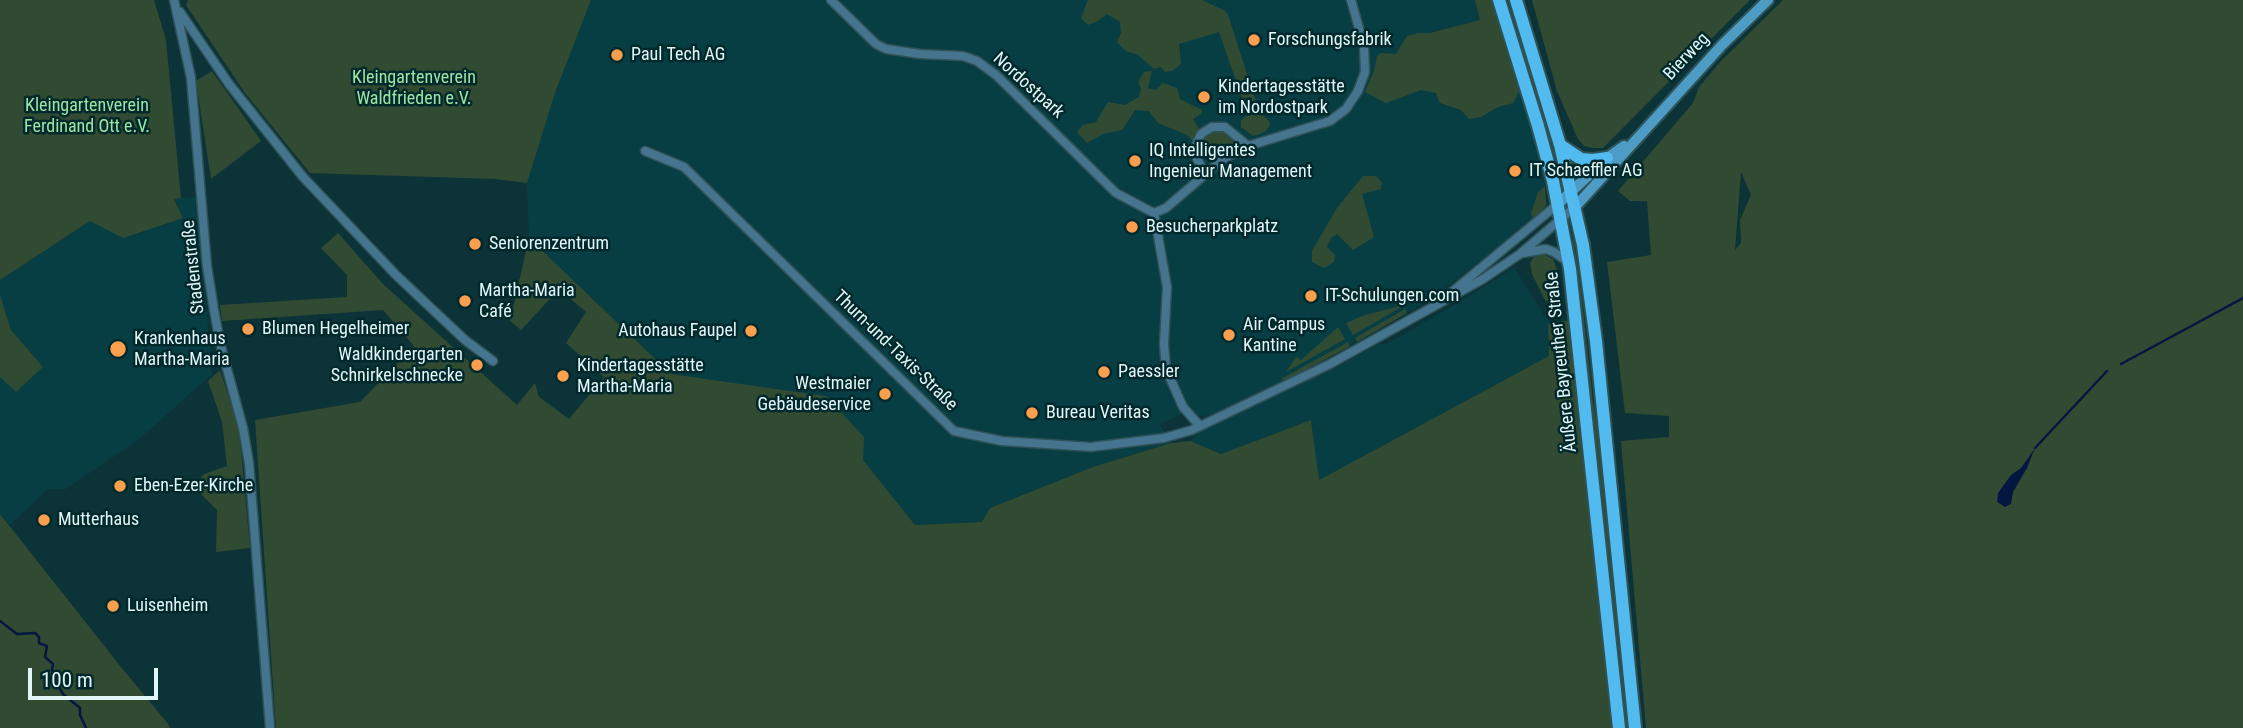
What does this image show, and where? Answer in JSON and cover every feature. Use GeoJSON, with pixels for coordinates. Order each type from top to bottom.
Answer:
{"type":"FeatureCollection","features":[{"type":"Feature","properties":{"kind":"main road","name":"Äußere Bayreuther Straße"},"geometry":{"type":"LineString","coordinates":[[1499,0],[1538,126],[1562,220],[1569,263],[1619,728]]}},
{"type":"Feature","properties":{"kind":"main road","name":"Äußere Bayreuther Straße"},"geometry":{"type":"LineString","coordinates":[[1516,0],[1576,206],[1593,319],[1635,728]]}},
{"type":"Feature","properties":{"kind":"main road","name":"Bierweg"},"geometry":{"type":"LineString","coordinates":[[1576,206],[1613,167],[1634,139],[1768,0]]}},
{"type":"Feature","properties":{"kind":"main road","name":"Bierweg"},"geometry":{"type":"LineString","coordinates":[[1558,204],[1573,193],[1607,158],[1634,139]]}},
{"type":"Feature","properties":{"kind":"main road"},"geometry":{"type":"LineString","coordinates":[[1560,145],[1581,159],[1607,158]]}},
{"type":"Feature","properties":{"kind":"street","name":"Stadenstraße"},"geometry":{"type":"LineString","coordinates":[[174,0],[191,78],[207,267],[214,310],[249,463],[270,728]]}},
{"type":"Feature","properties":{"kind":"street","name":"Nordostpark"},"geometry":{"type":"LineString","coordinates":[[831,0],[876,44],[886,49],[963,56],[987,68],[1046,122],[1116,193],[1154,213]]}},
{"type":"Feature","properties":{"kind":"street"},"geometry":{"type":"LineString","coordinates":[[1199,425],[1183,407],[1166,369],[1164,344],[1167,286],[1154,213],[1166,208],[1223,159],[1248,146],[1313,128],[1330,121],[1346,109],[1358,91],[1365,72],[1364,47],[1350,0]]}},
{"type":"Feature","properties":{"kind":"street","name":"Stadenstraße"},"geometry":{"type":"LineString","coordinates":[[178,10],[229,83],[303,177],[396,275],[465,340],[493,361]]}},
{"type":"Feature","properties":{"kind":"street"},"geometry":{"type":"LineString","coordinates":[[1205,173],[1197,159],[1196,145],[1201,134],[1212,127],[1225,127],[1248,146]]}},
{"type":"Feature","properties":{"kind":"street","name":"Thurn-und-Taxis-Straße"},"geometry":{"type":"LineString","coordinates":[[645,151],[684,167],[954,431],[1002,441],[1091,447],[1164,438],[1192,430],[1330,364],[1483,279],[1520,254],[1562,220]]}},
{"type":"Feature","properties":{"kind":"street","name":"Thurn-und-Taxis-Straße"},"geometry":{"type":"LineString","coordinates":[[1437,303],[1558,204]]}},
{"type":"Feature","properties":{"kind":"street","name":"Bierweg"},"geometry":{"type":"LineString","coordinates":[[1562,220],[1576,206]]}},
{"type":"Feature","properties":{"kind":"street"},"geometry":{"type":"LineString","coordinates":[[1520,254],[1546,249],[1569,263]]}},
{"type":"Feature","properties":{"kind":"shaded area"},"geometry":{"type":"Polygon","coordinates":[[[591,0],[1494,0],[1534,138],[1547,203],[1544,209],[1496,249],[1435,296],[1400,317],[1222,412],[1207,416],[1181,414],[1160,425],[1171,443],[1093,467],[990,508],[982,522],[915,525],[863,460],[826,396],[671,374],[529,238],[527,183],[555,93],[591,0]]]}},
{"type":"Feature","properties":{"kind":"shaded area","name":"Krankenhaus Martha-Maria"},"geometry":{"type":"Polygon","coordinates":[[[197,197],[212,374],[137,441],[66,489],[48,489],[10,525],[0,514],[0,377],[16,392],[43,367],[11,330],[0,295],[0,280],[90,221],[183,217],[174,198],[197,197]]]}},
{"type":"Feature","properties":{"kind":"shaded area"},"geometry":{"type":"Polygon","coordinates":[[[1513,268],[1544,315],[1548,315],[1549,356],[1319,480],[1311,420],[1221,454],[1190,441],[1201,430],[1379,344],[1387,344],[1513,268]]]}},
{"type":"Feature","properties":{"kind":"green space","name":"Kleingartenverein Ferdinand Ott e.V."},"geometry":{"type":"Polygon","coordinates":[[[0,0],[154,0],[166,40],[181,198],[174,199],[183,218],[123,238],[90,221],[0,280],[0,0]]]}},
{"type":"Feature","properties":{"kind":"green space","name":"Kleingartenverein Waldfrieden e.V."},"geometry":{"type":"Polygon","coordinates":[[[188,0],[591,0],[555,93],[527,183],[495,179],[310,173],[245,93],[186,5],[188,0]]]}},
{"type":"Feature","properties":{"kind":"green space"},"geometry":{"type":"Polygon","coordinates":[[[1088,0],[1202,0],[1225,11],[1259,111],[1269,121],[1270,126],[1263,133],[1253,136],[1241,127],[1241,120],[1248,115],[1219,32],[1179,44],[1181,64],[1172,71],[1165,72],[1161,67],[1154,69],[1117,42],[1121,33],[1120,22],[1107,14],[1088,25],[1081,18],[1088,0]]]}},
{"type":"Feature","properties":{"kind":"green space"},"geometry":{"type":"Polygon","coordinates":[[[1475,0],[1493,0],[1519,92],[1513,103],[1498,107],[1481,117],[1469,119],[1461,110],[1440,103],[1436,93],[1421,90],[1386,103],[1365,92],[1380,53],[1396,54],[1407,36],[1480,20],[1475,0]]]}},
{"type":"Feature","properties":{"kind":"green space"},"geometry":{"type":"Polygon","coordinates":[[[1532,0],[1750,0],[1603,148],[1592,148],[1584,146],[1578,139],[1557,91],[1532,0]]]}},
{"type":"Feature","properties":{"kind":"green space"},"geometry":{"type":"Polygon","coordinates":[[[1783,0],[2243,0],[2243,728],[1646,728],[1621,441],[1669,437],[1669,416],[1625,413],[1607,262],[1651,255],[1647,201],[1630,201],[1618,191],[1693,103],[1699,87],[1721,61],[1783,0]],[[1741,172],[1735,250],[1741,243],[1740,220],[1751,195],[1741,172]]]}},
{"type":"Feature","properties":{"kind":"green space"},"geometry":{"type":"Polygon","coordinates":[[[212,71],[261,141],[211,179],[196,81],[212,71]]]}},
{"type":"Feature","properties":{"kind":"green space"},"geometry":{"type":"Polygon","coordinates":[[[1152,71],[1148,88],[1156,90],[1163,83],[1177,88],[1180,99],[1202,110],[1201,114],[1193,119],[1199,129],[1229,132],[1241,142],[1210,159],[1187,135],[1158,123],[1149,111],[1135,110],[1122,130],[1103,134],[1087,143],[1077,132],[1083,125],[1096,122],[1108,102],[1125,105],[1139,97],[1141,88],[1138,82],[1144,72],[1152,71]]]}},
{"type":"Feature","properties":{"kind":"green space"},"geometry":{"type":"Polygon","coordinates":[[[1363,176],[1376,176],[1382,183],[1381,189],[1362,194],[1374,237],[1353,250],[1337,234],[1331,238],[1327,247],[1335,255],[1334,262],[1324,268],[1312,262],[1312,251],[1337,208],[1363,176]]]}},
{"type":"Feature","properties":{"kind":"green space"},"geometry":{"type":"Polygon","coordinates":[[[1545,186],[1546,206],[1533,218],[1531,214],[1538,192],[1545,186]]]}},
{"type":"Feature","properties":{"kind":"green space"},"geometry":{"type":"Polygon","coordinates":[[[338,233],[383,284],[517,405],[535,383],[539,397],[569,419],[604,377],[566,343],[586,312],[559,289],[521,330],[510,321],[529,238],[671,374],[826,396],[864,437],[863,460],[915,525],[982,522],[990,508],[1093,467],[1171,443],[1190,441],[1221,454],[1311,420],[1319,480],[1549,356],[1548,324],[1570,320],[1613,728],[276,728],[255,420],[360,402],[414,346],[383,310],[222,321],[220,305],[347,297],[347,275],[321,248],[338,233]]]}},
{"type":"Feature","properties":{"kind":"green space"},"geometry":{"type":"Polygon","coordinates":[[[1574,240],[1593,401],[1605,471],[1631,728],[1624,728],[1571,241],[1574,240]]]}},
{"type":"Feature","properties":{"kind":"green space"},"geometry":{"type":"Polygon","coordinates":[[[1543,254],[1553,259],[1557,269],[1560,301],[1556,305],[1545,300],[1532,274],[1530,263],[1534,257],[1543,254]]]}},
{"type":"Feature","properties":{"kind":"green space"},"geometry":{"type":"Polygon","coordinates":[[[0,295],[11,330],[43,367],[16,392],[0,377],[0,295]]]}},
{"type":"Feature","properties":{"kind":"green space"},"geometry":{"type":"Polygon","coordinates":[[[1415,299],[1353,335],[1346,323],[1397,307],[1398,300],[1415,299]]]}},
{"type":"Feature","properties":{"kind":"green space"},"geometry":{"type":"Polygon","coordinates":[[[1405,309],[1407,313],[1357,342],[1355,338],[1405,309]]]}},
{"type":"Feature","properties":{"kind":"green space"},"geometry":{"type":"Polygon","coordinates":[[[1338,327],[1345,339],[1286,372],[1296,357],[1301,360],[1338,327]]]}},
{"type":"Feature","properties":{"kind":"green space"},"geometry":{"type":"Polygon","coordinates":[[[1348,342],[1350,346],[1285,381],[1281,379],[1348,342]]]}},
{"type":"Feature","properties":{"kind":"green space"},"geometry":{"type":"Polygon","coordinates":[[[220,370],[239,428],[250,548],[216,552],[217,510],[193,486],[204,474],[227,466],[222,422],[208,381],[220,370]]]}},
{"type":"Feature","properties":{"kind":"green space"},"geometry":{"type":"Polygon","coordinates":[[[0,514],[169,725],[170,728],[0,728],[0,514]]]}},
{"type":"Feature","properties":{"kind":"water"},"geometry":{"type":"Polygon","coordinates":[[[2035,448],[2013,492],[2011,504],[2005,507],[1997,502],[1998,493],[2035,448]]]}},
{"type":"Feature","properties":{"kind":"waterway"},"geometry":{"type":"LineString","coordinates":[[2121,364],[2243,298]]}},
{"type":"Feature","properties":{"kind":"waterway"},"geometry":{"type":"LineString","coordinates":[[2035,448],[2107,371]]}},
{"type":"Feature","properties":{"kind":"waterway"},"geometry":{"type":"LineString","coordinates":[[0,621],[17,634],[35,633],[39,637],[39,643],[47,646],[45,657],[53,664],[56,682],[63,694],[80,708],[86,728]]}},
{"type":"Feature","properties":{"kind":"place","name":"Forschungsfabrik"},"geometry":{"type":"Point","coordinates":[1254,40]}},
{"type":"Feature","properties":{"kind":"place","name":"Paul Tech AG"},"geometry":{"type":"Point","coordinates":[617,55]}},
{"type":"Feature","properties":{"kind":"place","name":"Kindertagesstätte im Nordostpark"},"geometry":{"type":"Point","coordinates":[1204,97]}},
{"type":"Feature","properties":{"kind":"place","name":"IQ Intelligentes Ingenieur Management"},"geometry":{"type":"Point","coordinates":[1135,161]}},
{"type":"Feature","properties":{"kind":"place","name":"IT Schaeffler AG"},"geometry":{"type":"Point","coordinates":[1515,171]}},
{"type":"Feature","properties":{"kind":"place","name":"Besucherparkplatz"},"geometry":{"type":"Point","coordinates":[1132,227]}},
{"type":"Feature","properties":{"kind":"place","name":"Seniorenzentrum"},"geometry":{"type":"Point","coordinates":[475,244]}},
{"type":"Feature","properties":{"kind":"place","name":"IT-Schulungen.com"},"geometry":{"type":"Point","coordinates":[1311,296]}},
{"type":"Feature","properties":{"kind":"place","name":"Martha-Maria Café"},"geometry":{"type":"Point","coordinates":[465,301]}},
{"type":"Feature","properties":{"kind":"place","name":"Blumen Hegelheimer"},"geometry":{"type":"Point","coordinates":[248,329]}},
{"type":"Feature","properties":{"kind":"place","name":"Autohaus Faupel"},"geometry":{"type":"Point","coordinates":[751,331]}},
{"type":"Feature","properties":{"kind":"place","name":"Air Campus Kantine"},"geometry":{"type":"Point","coordinates":[1229,335]}},
{"type":"Feature","properties":{"kind":"place","name":"Krankenhaus Martha-Maria"},"geometry":{"type":"Point","coordinates":[118,349]}},
{"type":"Feature","properties":{"kind":"place","name":"Waldkindergarten Schnirkelschnecke"},"geometry":{"type":"Point","coordinates":[477,365]}},
{"type":"Feature","properties":{"kind":"place","name":"Paessler"},"geometry":{"type":"Point","coordinates":[1104,372]}},
{"type":"Feature","properties":{"kind":"place","name":"Kindertagesstätte Martha-Maria"},"geometry":{"type":"Point","coordinates":[563,376]}},
{"type":"Feature","properties":{"kind":"place","name":"Westmaier Gebäudeservice"},"geometry":{"type":"Point","coordinates":[885,394]}},
{"type":"Feature","properties":{"kind":"place","name":"Bureau Veritas"},"geometry":{"type":"Point","coordinates":[1032,413]}},
{"type":"Feature","properties":{"kind":"place","name":"Eben-Ezer-Kirche"},"geometry":{"type":"Point","coordinates":[120,486]}},
{"type":"Feature","properties":{"kind":"place","name":"Mutterhaus"},"geometry":{"type":"Point","coordinates":[44,520]}},
{"type":"Feature","properties":{"kind":"place","name":"Luisenheim"},"geometry":{"type":"Point","coordinates":[113,606]}}]}
